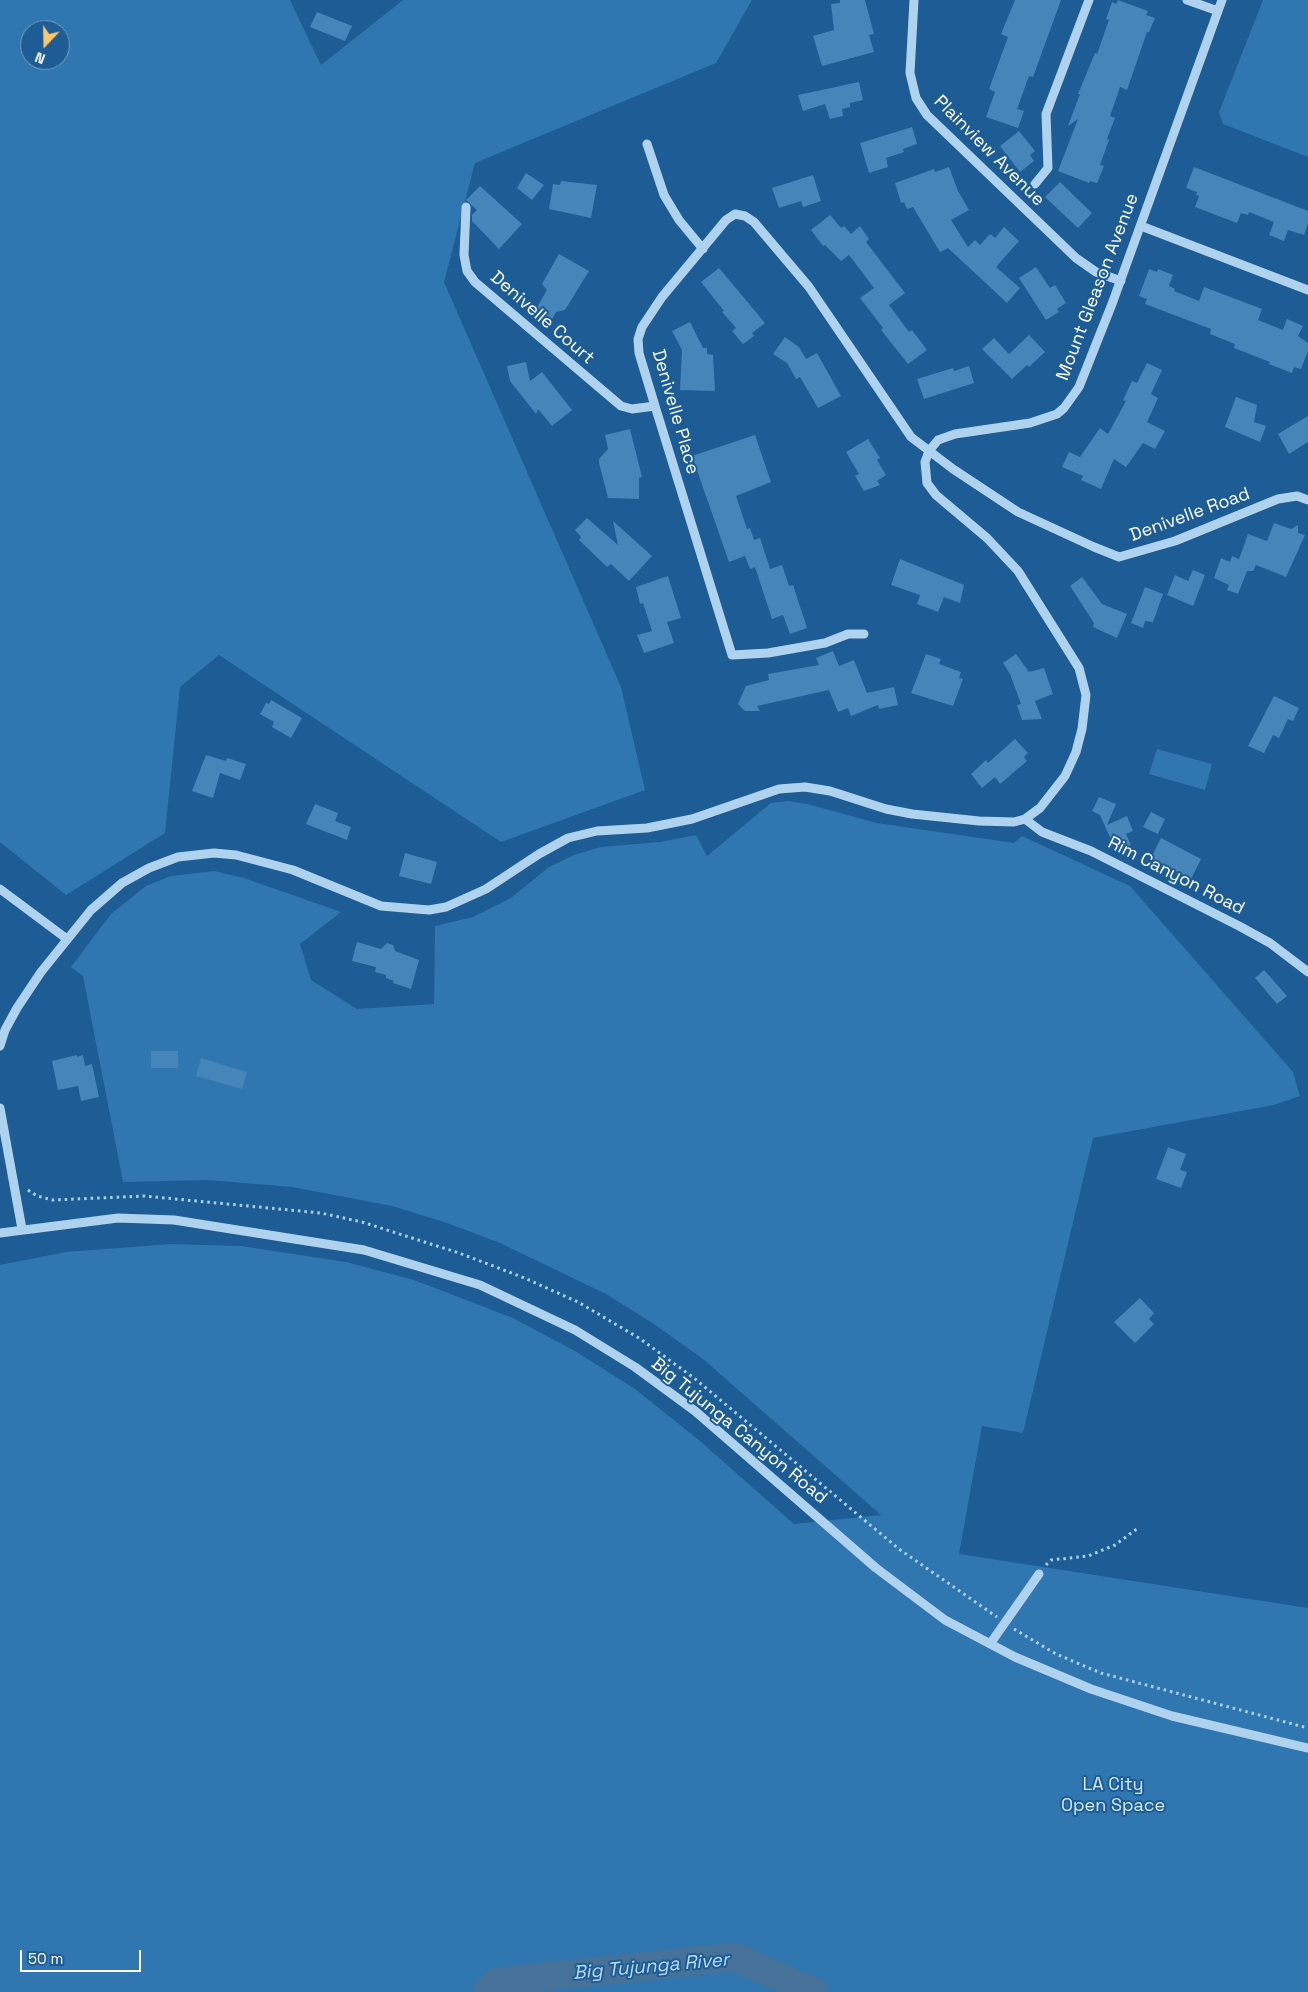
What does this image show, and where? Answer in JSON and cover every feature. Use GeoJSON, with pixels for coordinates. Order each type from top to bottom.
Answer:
{"type":"FeatureCollection","features":[{"type":"Feature","properties":{"kind":"street","name":"Plainview Avenue"},"geometry":{"type":"LineString","coordinates":[[914,0],[910,73],[916,98],[927,115],[1076,258],[1096,272],[1121,281]]}},
{"type":"Feature","properties":{"kind":"street"},"geometry":{"type":"LineString","coordinates":[[1035,184],[1048,168],[1046,114],[1088,0]]}},
{"type":"Feature","properties":{"kind":"street"},"geometry":{"type":"LineString","coordinates":[[1187,0],[1218,11]]}},
{"type":"Feature","properties":{"kind":"street","name":"Mount Gleason Avenue"},"geometry":{"type":"LineString","coordinates":[[929,450],[938,440],[955,434],[1046,419],[1064,408],[1079,387],[1121,281],[1222,0]]}},
{"type":"Feature","properties":{"kind":"street"},"geometry":{"type":"LineString","coordinates":[[647,144],[664,196],[679,220],[702,249]]}},
{"type":"Feature","properties":{"kind":"street","name":"Denivelle Court"},"geometry":{"type":"LineString","coordinates":[[466,207],[464,255],[467,271],[475,282],[616,402],[632,408],[655,406]]}},
{"type":"Feature","properties":{"kind":"street","name":"Denivelle Place"},"geometry":{"type":"LineString","coordinates":[[864,634],[848,634],[825,644],[768,653],[732,655],[638,353],[640,333],[651,312],[726,220],[735,214],[745,216],[754,222],[825,307],[902,426],[911,437],[929,450]]}},
{"type":"Feature","properties":{"kind":"street"},"geometry":{"type":"LineString","coordinates":[[1141,226],[1308,290]]}},
{"type":"Feature","properties":{"kind":"street"},"geometry":{"type":"LineString","coordinates":[[0,1046],[5,1030],[17,1008],[67,939],[91,910],[122,884],[149,868],[193,854],[236,854],[265,861],[381,906],[429,910],[446,908],[471,897],[568,838],[598,831],[647,828],[692,819],[779,789],[805,787],[830,791],[886,809],[912,814],[996,822],[1014,822],[1025,819],[1040,808],[1054,792],[1065,776],[1076,752],[1085,712],[1086,695],[1079,668],[1062,638],[1018,571],[986,538],[936,495],[927,482],[925,462],[929,450]]}},
{"type":"Feature","properties":{"kind":"street","name":"Denivelle Road"},"geometry":{"type":"LineString","coordinates":[[929,450],[1018,512],[1094,547],[1119,556],[1142,552],[1175,541],[1278,499],[1297,496],[1308,500]]}},
{"type":"Feature","properties":{"kind":"street","name":"Rim Canyon Road"},"geometry":{"type":"LineString","coordinates":[[1025,819],[1042,832],[1090,851],[1239,926],[1270,943],[1308,972]]}},
{"type":"Feature","properties":{"kind":"street"},"geometry":{"type":"LineString","coordinates":[[0,889],[67,939]]}},
{"type":"Feature","properties":{"kind":"street"},"geometry":{"type":"LineString","coordinates":[[0,1108],[22,1230]]}},
{"type":"Feature","properties":{"kind":"street","name":"Big Tujunga Canyon Road"},"geometry":{"type":"LineString","coordinates":[[0,1233],[118,1218],[174,1220],[364,1250],[480,1285],[575,1330],[635,1367],[695,1411],[876,1568],[945,1620],[1015,1658],[1131,1703],[1172,1716],[1308,1748]]}},
{"type":"Feature","properties":{"kind":"street"},"geometry":{"type":"LineString","coordinates":[[990,1644],[1039,1574]]}},
{"type":"Feature","properties":{"kind":"path"},"geometry":{"type":"LineString","coordinates":[[14,1184],[37,1196],[52,1200],[145,1196],[321,1212],[362,1222],[459,1253],[522,1276],[578,1302],[638,1338],[694,1378],[899,1549],[1005,1622],[1056,1654],[1102,1673],[1308,1728]]}},
{"type":"Feature","properties":{"kind":"path"},"geometry":{"type":"LineString","coordinates":[[1039,1574],[1050,1560],[1088,1556],[1115,1544],[1138,1528]]}},
{"type":"Feature","properties":{"kind":"green space"},"geometry":{"type":"Polygon","coordinates":[[[0,0],[290,0],[321,65],[403,0],[752,0],[716,63],[475,163],[444,282],[621,687],[645,790],[501,842],[219,655],[180,687],[165,833],[66,895],[0,842],[0,0]]]}},
{"type":"Feature","properties":{"kind":"green space"},"geometry":{"type":"Polygon","coordinates":[[[1263,0],[1308,0],[1308,157],[1223,124],[1219,112],[1263,0]]]}},
{"type":"Feature","properties":{"kind":"green space"},"geometry":{"type":"Polygon","coordinates":[[[1157,749],[1212,764],[1205,790],[1149,774],[1157,749]]]}},
{"type":"Feature","properties":{"kind":"green space","name":"LA City Open Space"},"geometry":{"type":"Polygon","coordinates":[[[788,801],[807,804],[877,823],[1014,843],[1022,836],[1130,886],[1293,1072],[1300,1096],[1274,1105],[1093,1138],[1023,1433],[982,1426],[959,1554],[1308,1608],[1308,1992],[0,1992],[0,1265],[66,1252],[171,1244],[241,1246],[346,1262],[414,1280],[513,1318],[575,1351],[635,1389],[700,1441],[794,1524],[881,1515],[703,1359],[654,1324],[606,1294],[500,1243],[447,1223],[392,1206],[292,1187],[208,1180],[123,1182],[83,976],[71,967],[111,914],[146,886],[171,876],[214,871],[244,878],[341,912],[300,944],[311,980],[357,1009],[434,1004],[435,926],[473,917],[511,898],[549,867],[574,855],[601,847],[660,842],[696,835],[707,856],[771,803],[788,801]]]}},
{"type":"Feature","properties":{"kind":"building"},"geometry":{"type":"Polygon","coordinates":[[[840,0],[865,0],[874,34],[869,35],[874,52],[822,66],[813,36],[834,30],[831,4],[840,3],[840,0]]]}},
{"type":"Feature","properties":{"kind":"building"},"geometry":{"type":"Polygon","coordinates":[[[1015,0],[1061,0],[1033,77],[1029,76],[1017,109],[1024,111],[1018,128],[986,117],[995,92],[989,89],[1008,37],[1001,34],[1015,0]]]}},
{"type":"Feature","properties":{"kind":"building"},"geometry":{"type":"Polygon","coordinates":[[[1118,0],[1148,11],[1146,15],[1155,18],[1149,32],[1147,32],[1127,90],[1120,87],[1110,116],[1115,118],[1100,165],[1104,166],[1097,183],[1090,181],[1089,183],[1058,171],[1078,119],[1068,126],[1080,94],[1078,94],[1095,53],[1097,54],[1109,20],[1106,19],[1112,2],[1116,4],[1118,0]]]}},
{"type":"Feature","properties":{"kind":"building"},"geometry":{"type":"Polygon","coordinates":[[[317,12],[352,26],[345,41],[310,27],[317,12]]]}},
{"type":"Feature","properties":{"kind":"building"},"geometry":{"type":"Polygon","coordinates":[[[859,82],[863,100],[850,103],[850,107],[842,109],[843,116],[830,119],[825,104],[803,111],[798,95],[859,82]]]}},
{"type":"Feature","properties":{"kind":"building"},"geometry":{"type":"Polygon","coordinates":[[[912,127],[917,144],[903,149],[904,152],[886,158],[888,167],[869,173],[860,143],[912,127]]]}},
{"type":"Feature","properties":{"kind":"building"},"geometry":{"type":"Polygon","coordinates":[[[1019,131],[1035,151],[1030,155],[1034,161],[1020,172],[1000,146],[1019,131]]]}},
{"type":"Feature","properties":{"kind":"building"},"geometry":{"type":"Polygon","coordinates":[[[949,167],[958,191],[969,210],[951,220],[968,247],[975,240],[980,245],[990,234],[995,238],[1004,227],[1019,241],[996,267],[1020,288],[1007,303],[948,248],[940,252],[913,207],[907,209],[904,202],[901,203],[895,183],[934,169],[935,172],[949,167]]]}},
{"type":"Feature","properties":{"kind":"building"},"geometry":{"type":"Polygon","coordinates":[[[1194,167],[1308,211],[1308,223],[1304,235],[1288,230],[1284,241],[1269,235],[1274,222],[1249,212],[1248,215],[1241,213],[1237,223],[1195,207],[1199,196],[1196,195],[1197,192],[1186,188],[1194,167]]]}},
{"type":"Feature","properties":{"kind":"building"},"geometry":{"type":"Polygon","coordinates":[[[526,173],[544,185],[532,200],[517,188],[526,173]]]}},
{"type":"Feature","properties":{"kind":"building"},"geometry":{"type":"Polygon","coordinates":[[[813,175],[821,201],[803,207],[801,201],[779,208],[772,188],[813,175]]]}},
{"type":"Feature","properties":{"kind":"building"},"geometry":{"type":"Polygon","coordinates":[[[561,181],[597,185],[591,218],[549,209],[553,184],[560,185],[561,181]]]}},
{"type":"Feature","properties":{"kind":"building"},"geometry":{"type":"Polygon","coordinates":[[[1060,182],[1092,213],[1078,228],[1045,197],[1060,182]]]}},
{"type":"Feature","properties":{"kind":"building"},"geometry":{"type":"Polygon","coordinates":[[[480,186],[522,224],[499,249],[472,221],[472,215],[477,210],[466,200],[480,186]]]}},
{"type":"Feature","properties":{"kind":"building"},"geometry":{"type":"Polygon","coordinates":[[[830,215],[841,228],[844,226],[851,234],[860,226],[869,239],[866,242],[905,293],[889,305],[909,332],[912,330],[927,350],[908,364],[881,330],[883,328],[860,298],[874,288],[849,255],[841,261],[825,245],[823,246],[811,230],[830,215]]]}},
{"type":"Feature","properties":{"kind":"building"},"geometry":{"type":"Polygon","coordinates":[[[559,254],[589,271],[565,310],[556,312],[550,323],[533,314],[547,290],[542,284],[559,254]]]}},
{"type":"Feature","properties":{"kind":"building"},"geometry":{"type":"Polygon","coordinates":[[[1036,267],[1050,288],[1055,285],[1066,303],[1057,309],[1059,312],[1046,320],[1019,278],[1036,267]]]}},
{"type":"Feature","properties":{"kind":"building"},"geometry":{"type":"Polygon","coordinates":[[[719,268],[765,323],[752,333],[754,336],[743,344],[732,331],[736,328],[701,282],[719,268]]]}},
{"type":"Feature","properties":{"kind":"building"},"geometry":{"type":"Polygon","coordinates":[[[1149,269],[1157,272],[1158,269],[1173,275],[1169,286],[1175,289],[1174,291],[1199,301],[1204,287],[1262,309],[1258,320],[1283,330],[1287,319],[1303,326],[1298,336],[1308,343],[1308,351],[1301,369],[1294,367],[1292,373],[1269,364],[1270,362],[1234,348],[1235,344],[1210,334],[1211,329],[1145,304],[1147,299],[1139,296],[1149,269]]]}},
{"type":"Feature","properties":{"kind":"building"},"geometry":{"type":"Polygon","coordinates":[[[690,322],[703,348],[707,348],[707,354],[713,355],[715,391],[680,390],[682,350],[672,331],[690,322]]]}},
{"type":"Feature","properties":{"kind":"building"},"geometry":{"type":"Polygon","coordinates":[[[1029,335],[1045,352],[1012,379],[982,349],[994,338],[1009,354],[1029,335]]]}},
{"type":"Feature","properties":{"kind":"building"},"geometry":{"type":"Polygon","coordinates":[[[785,337],[799,347],[806,359],[817,353],[841,396],[818,408],[800,377],[796,379],[787,363],[773,354],[785,337]]]}},
{"type":"Feature","properties":{"kind":"building"},"geometry":{"type":"Polygon","coordinates":[[[526,362],[530,381],[542,372],[572,410],[552,426],[538,409],[536,414],[510,381],[507,366],[526,362]]]}},
{"type":"Feature","properties":{"kind":"building"},"geometry":{"type":"Polygon","coordinates":[[[1147,363],[1162,370],[1151,394],[1158,398],[1147,422],[1165,431],[1155,449],[1143,443],[1126,467],[1114,459],[1101,489],[1081,480],[1083,476],[1062,467],[1069,452],[1080,457],[1100,428],[1108,434],[1126,401],[1123,400],[1132,381],[1137,383],[1147,363]]]}},
{"type":"Feature","properties":{"kind":"building"},"geometry":{"type":"Polygon","coordinates":[[[969,366],[974,383],[924,399],[917,379],[953,368],[954,371],[969,366]]]}},
{"type":"Feature","properties":{"kind":"building"},"geometry":{"type":"Polygon","coordinates":[[[1236,397],[1257,405],[1254,422],[1266,426],[1260,442],[1225,427],[1236,397]]]}},
{"type":"Feature","properties":{"kind":"building"},"geometry":{"type":"Polygon","coordinates":[[[1308,416],[1308,442],[1289,454],[1278,434],[1308,416]]]}},
{"type":"Feature","properties":{"kind":"building"},"geometry":{"type":"Polygon","coordinates":[[[630,429],[642,477],[639,478],[639,499],[608,498],[599,463],[599,459],[608,449],[605,435],[630,429]]]}},
{"type":"Feature","properties":{"kind":"building"},"geometry":{"type":"Polygon","coordinates":[[[755,435],[771,482],[736,496],[747,529],[750,528],[754,540],[760,538],[770,569],[782,565],[789,586],[793,585],[807,628],[790,634],[783,615],[772,619],[755,567],[750,569],[745,556],[729,562],[692,456],[755,435]]]}},
{"type":"Feature","properties":{"kind":"building"},"geometry":{"type":"Polygon","coordinates":[[[868,439],[880,458],[877,460],[886,475],[877,481],[880,485],[864,491],[855,476],[859,474],[846,452],[868,439]]]}},
{"type":"Feature","properties":{"kind":"building"},"geometry":{"type":"Polygon","coordinates":[[[587,518],[618,545],[613,521],[652,556],[629,581],[611,564],[607,567],[579,540],[581,537],[575,530],[587,518]]]}},
{"type":"Feature","properties":{"kind":"building"},"geometry":{"type":"Polygon","coordinates":[[[1274,523],[1291,529],[1298,525],[1298,533],[1305,535],[1286,577],[1256,565],[1253,571],[1247,571],[1238,594],[1227,590],[1229,585],[1214,578],[1221,558],[1230,562],[1232,556],[1239,559],[1248,534],[1267,541],[1274,523]]]}},
{"type":"Feature","properties":{"kind":"building"},"geometry":{"type":"Polygon","coordinates":[[[900,559],[964,585],[960,603],[944,597],[938,612],[917,604],[920,595],[891,585],[900,559]]]}},
{"type":"Feature","properties":{"kind":"building"},"geometry":{"type":"Polygon","coordinates":[[[1193,570],[1205,575],[1193,606],[1167,595],[1175,575],[1188,581],[1193,570]]]}},
{"type":"Feature","properties":{"kind":"building"},"geometry":{"type":"Polygon","coordinates":[[[668,576],[681,618],[667,622],[674,643],[644,653],[637,635],[652,631],[643,603],[640,604],[636,587],[668,576]]]}},
{"type":"Feature","properties":{"kind":"building"},"geometry":{"type":"Polygon","coordinates":[[[1082,577],[1102,604],[1127,614],[1117,638],[1093,627],[1094,623],[1070,586],[1082,577]]]}},
{"type":"Feature","properties":{"kind":"building"},"geometry":{"type":"Polygon","coordinates":[[[1145,587],[1163,594],[1153,622],[1145,621],[1143,628],[1131,623],[1145,587]]]}},
{"type":"Feature","properties":{"kind":"building"},"geometry":{"type":"Polygon","coordinates":[[[833,651],[839,666],[854,660],[867,693],[894,687],[898,705],[879,709],[878,705],[851,716],[848,708],[838,712],[829,690],[757,706],[760,711],[745,711],[738,704],[746,686],[769,680],[768,674],[819,665],[816,658],[833,651]]]}},
{"type":"Feature","properties":{"kind":"building"},"geometry":{"type":"Polygon","coordinates":[[[926,654],[941,659],[939,664],[961,672],[959,678],[963,679],[953,706],[911,693],[926,654]]]}},
{"type":"Feature","properties":{"kind":"building"},"geometry":{"type":"Polygon","coordinates":[[[1016,654],[1029,672],[1044,668],[1053,694],[1035,701],[1042,719],[1022,720],[1017,705],[1021,704],[1010,674],[1003,663],[1016,654]]]}},
{"type":"Feature","properties":{"kind":"building"},"geometry":{"type":"Polygon","coordinates":[[[1274,696],[1299,708],[1293,721],[1288,719],[1279,738],[1273,735],[1264,753],[1248,746],[1274,696]]]}},
{"type":"Feature","properties":{"kind":"building"},"geometry":{"type":"Polygon","coordinates":[[[271,700],[302,718],[291,738],[272,727],[274,722],[260,714],[266,703],[269,704],[271,700]]]}},
{"type":"Feature","properties":{"kind":"building"},"geometry":{"type":"Polygon","coordinates":[[[1015,739],[1028,753],[1024,757],[1027,761],[1000,784],[995,777],[982,788],[971,774],[986,760],[988,763],[1015,739]]]}},
{"type":"Feature","properties":{"kind":"building"},"geometry":{"type":"Polygon","coordinates":[[[206,755],[226,761],[227,758],[246,764],[240,780],[220,773],[213,798],[192,791],[206,755]]]}},
{"type":"Feature","properties":{"kind":"building"},"geometry":{"type":"Polygon","coordinates":[[[1099,797],[1116,804],[1107,825],[1127,816],[1133,831],[1126,834],[1131,845],[1116,851],[1100,815],[1092,811],[1099,797]]]}},
{"type":"Feature","properties":{"kind":"building"},"geometry":{"type":"Polygon","coordinates":[[[315,804],[338,813],[335,821],[351,827],[347,840],[306,824],[315,804]]]}},
{"type":"Feature","properties":{"kind":"building"},"geometry":{"type":"Polygon","coordinates":[[[1151,812],[1165,819],[1158,834],[1143,827],[1151,812]]]}},
{"type":"Feature","properties":{"kind":"building"},"geometry":{"type":"Polygon","coordinates":[[[1161,838],[1201,859],[1191,879],[1151,858],[1161,838]]]}},
{"type":"Feature","properties":{"kind":"building"},"geometry":{"type":"Polygon","coordinates":[[[405,853],[437,862],[431,884],[399,876],[405,853]]]}},
{"type":"Feature","properties":{"kind":"building"},"geometry":{"type":"Polygon","coordinates":[[[357,942],[381,949],[387,943],[393,945],[395,951],[419,960],[411,989],[393,983],[394,981],[386,978],[386,975],[375,972],[376,967],[352,961],[357,942]]]}},
{"type":"Feature","properties":{"kind":"building"},"geometry":{"type":"Polygon","coordinates":[[[1264,970],[1287,996],[1277,1004],[1255,978],[1264,970]]]}},
{"type":"Feature","properties":{"kind":"building"},"geometry":{"type":"Polygon","coordinates":[[[151,1051],[178,1051],[178,1068],[151,1068],[151,1051]]]}},
{"type":"Feature","properties":{"kind":"building"},"geometry":{"type":"Polygon","coordinates":[[[77,1055],[77,1057],[83,1055],[85,1066],[92,1064],[99,1097],[81,1101],[78,1086],[58,1090],[52,1061],[77,1055]]]}},
{"type":"Feature","properties":{"kind":"building"},"geometry":{"type":"Polygon","coordinates":[[[201,1058],[247,1072],[242,1089],[196,1076],[201,1058]]]}},
{"type":"Feature","properties":{"kind":"building"},"geometry":{"type":"Polygon","coordinates":[[[1168,1147],[1186,1154],[1180,1170],[1187,1172],[1181,1188],[1156,1179],[1168,1147]]]}},
{"type":"Feature","properties":{"kind":"building"},"geometry":{"type":"Polygon","coordinates":[[[1140,1298],[1154,1313],[1149,1319],[1154,1324],[1135,1343],[1114,1322],[1140,1298]]]}},
{"type":"Feature","properties":{"kind":"waterway","name":"Big Tujunga River"},"geometry":{"type":"LineString","coordinates":[[487,1992],[496,1982],[734,1957],[814,1992]]}}]}
